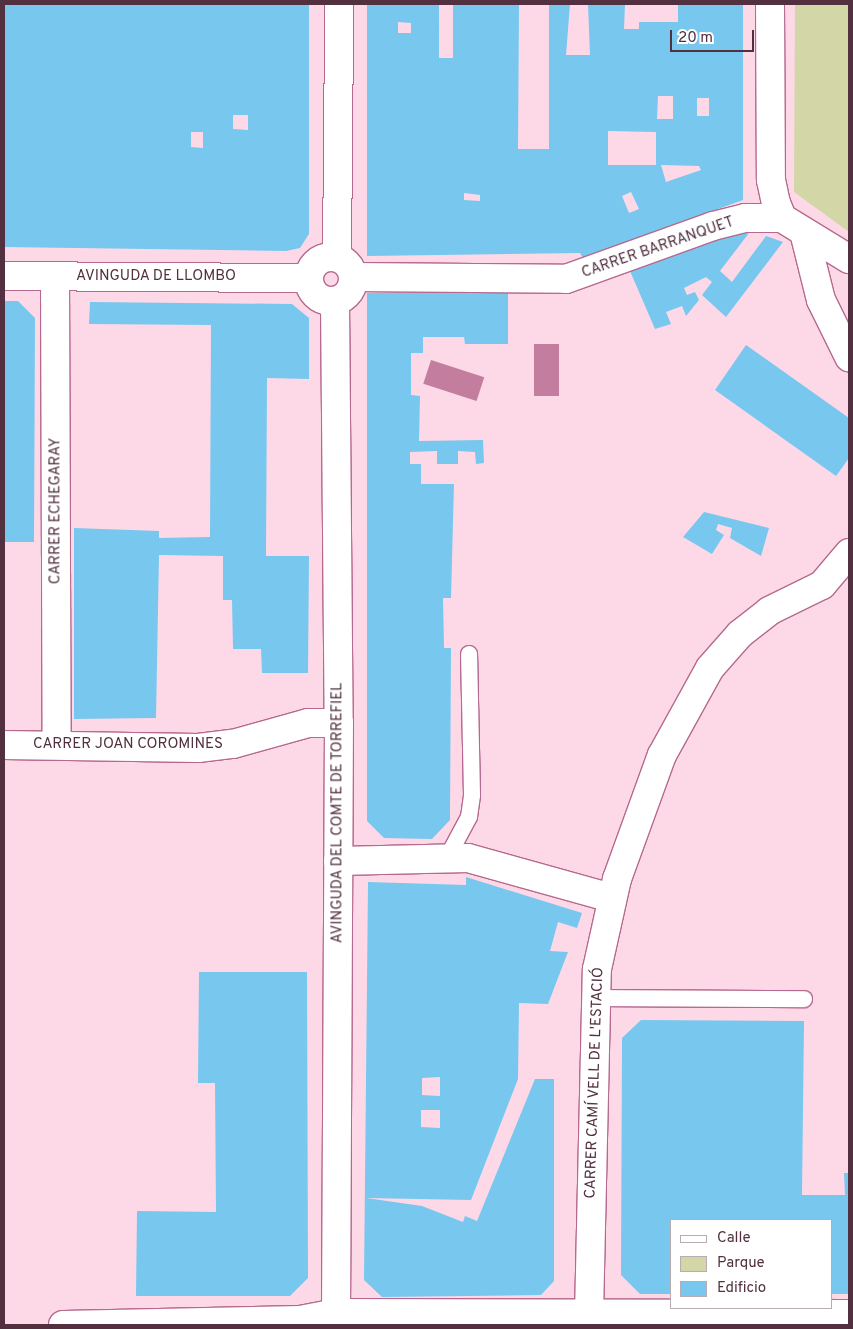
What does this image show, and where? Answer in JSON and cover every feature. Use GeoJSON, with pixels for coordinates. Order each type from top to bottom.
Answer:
{"type":"FeatureCollection","features":[{"type":"Feature","properties":{"kind":"street"},"geometry":{"type":"LineString","coordinates":[[339,4],[345,267],[351,290],[335,301],[316,296],[308,278],[318,261],[345,267]]}},
{"type":"Feature","properties":{"kind":"street"},"geometry":{"type":"LineString","coordinates":[[770,4],[771,180],[793,225],[821,300],[849,357]]}},
{"type":"Feature","properties":{"kind":"street","name":"CARRER BARRANQUET"},"geometry":{"type":"LineString","coordinates":[[345,267],[566,279],[713,226],[745,218],[793,225]]}},
{"type":"Feature","properties":{"kind":"street"},"geometry":{"type":"LineString","coordinates":[[793,225],[849,259]]}},
{"type":"Feature","properties":{"kind":"street","name":"AVINGUDA DE LLOMBO"},"geometry":{"type":"LineString","coordinates":[[4,276],[308,278]]}},
{"type":"Feature","properties":{"kind":"street","name":"CARRER ECHEGARAY"},"geometry":{"type":"LineString","coordinates":[[55,276],[57,745]]}},
{"type":"Feature","properties":{"kind":"street","name":"AVINGUDA DEL COMTE DE TORREFIEL"},"geometry":{"type":"LineString","coordinates":[[335,301],[339,723],[336,1319]]}},
{"type":"Feature","properties":{"kind":"street"},"geometry":{"type":"LineString","coordinates":[[837,330],[849,306]]}},
{"type":"Feature","properties":{"kind":"street","name":"CARRER CAMÍ VELL DE L'ESTACIÓ"},"geometry":{"type":"LineString","coordinates":[[589,1315],[596,998],[611,898],[656,768],[710,668],[740,634],[769,611],[822,585],[849,553]]}},
{"type":"Feature","properties":{"kind":"street","name":"CARRER JOAN COROMINES"},"geometry":{"type":"LineString","coordinates":[[4,745],[198,748],[233,744],[308,722],[339,723]]}},
{"type":"Feature","properties":{"kind":"street"},"geometry":{"type":"LineString","coordinates":[[338,861],[446,858],[486,862],[611,898]]}},
{"type":"Feature","properties":{"kind":"street"},"geometry":{"type":"LineString","coordinates":[[63,1325],[589,1315],[849,1314]]}},
{"type":"Feature","properties":{"kind":"lane"},"geometry":{"type":"LineString","coordinates":[[446,858],[469,817],[472,795],[469,654]]}},
{"type":"Feature","properties":{"kind":"lane"},"geometry":{"type":"LineString","coordinates":[[596,998],[804,999]]}},
{"type":"Feature","properties":{"kind":"green space"},"geometry":{"type":"Polygon","coordinates":[[[795,4],[849,4],[849,232],[794,192],[795,4]]]}},
{"type":"Feature","properties":{"kind":"shaded area"},"geometry":{"type":"Polygon","coordinates":[[[534,344],[559,344],[559,396],[534,396],[534,344]]]}},
{"type":"Feature","properties":{"kind":"shaded area"},"geometry":{"type":"Polygon","coordinates":[[[431,360],[484,377],[477,401],[423,384],[431,360]]]}},
{"type":"Feature","properties":{"kind":"building"},"geometry":{"type":"Polygon","coordinates":[[[4,4],[309,4],[309,234],[300,248],[286,251],[4,247],[4,4]],[[233,115],[233,129],[248,130],[248,115],[233,115]],[[191,132],[191,147],[203,148],[203,132],[191,132]]]}},
{"type":"Feature","properties":{"kind":"building"},"geometry":{"type":"Polygon","coordinates":[[[367,4],[439,4],[439,58],[453,58],[453,4],[519,4],[518,149],[549,149],[549,4],[570,4],[566,55],[590,55],[588,4],[625,4],[624,29],[639,29],[639,22],[678,22],[678,4],[743,4],[743,200],[583,258],[580,253],[367,256],[367,4]],[[398,22],[398,33],[411,33],[411,23],[398,22]],[[658,96],[657,119],[673,119],[673,96],[658,96]],[[697,98],[697,116],[709,116],[709,98],[697,98]],[[608,131],[608,165],[656,165],[656,132],[608,131]],[[661,165],[666,182],[701,170],[699,166],[661,165]],[[631,192],[622,196],[629,213],[639,209],[631,192]],[[464,193],[464,200],[480,201],[480,195],[464,193]]]}},
{"type":"Feature","properties":{"kind":"building"},"geometry":{"type":"Polygon","coordinates":[[[749,233],[720,271],[732,282],[766,236],[783,242],[726,317],[702,295],[712,282],[706,277],[684,288],[687,295],[695,292],[699,300],[686,316],[682,306],[666,312],[671,324],[655,329],[630,271],[714,238],[749,233]]]}},
{"type":"Feature","properties":{"kind":"building"},"geometry":{"type":"Polygon","coordinates":[[[367,293],[508,293],[508,344],[465,344],[464,337],[423,337],[423,353],[411,353],[411,395],[420,396],[419,441],[483,440],[484,463],[476,464],[475,452],[458,451],[458,464],[437,464],[437,451],[410,452],[410,464],[421,464],[421,484],[454,484],[451,598],[443,598],[444,648],[451,648],[450,820],[432,839],[384,838],[367,821],[367,293]]]}},
{"type":"Feature","properties":{"kind":"building"},"geometry":{"type":"Polygon","coordinates":[[[4,301],[18,301],[35,318],[34,542],[4,542],[4,301]]]}},
{"type":"Feature","properties":{"kind":"building"},"geometry":{"type":"Polygon","coordinates":[[[90,302],[292,304],[309,318],[309,379],[267,378],[266,556],[309,556],[308,673],[262,673],[261,649],[233,649],[232,600],[223,600],[223,556],[159,555],[156,718],[74,719],[74,528],[159,531],[159,538],[210,537],[211,325],[89,324],[90,302]]]}},
{"type":"Feature","properties":{"kind":"building"},"geometry":{"type":"Polygon","coordinates":[[[746,345],[849,418],[849,458],[836,476],[715,390],[746,345]]]}},
{"type":"Feature","properties":{"kind":"building"},"geometry":{"type":"Polygon","coordinates":[[[704,512],[769,528],[761,556],[730,538],[732,528],[718,524],[716,530],[724,535],[712,554],[683,537],[704,512]]]}},
{"type":"Feature","properties":{"kind":"building"},"geometry":{"type":"Polygon","coordinates":[[[466,877],[582,913],[577,928],[558,922],[550,951],[568,952],[548,1004],[519,1003],[518,1079],[471,1200],[366,1198],[422,1206],[463,1222],[465,1216],[477,1221],[535,1079],[554,1079],[554,1281],[541,1295],[382,1297],[364,1280],[368,882],[466,885],[466,877]],[[440,1077],[422,1078],[422,1095],[440,1096],[440,1077]],[[421,1110],[421,1127],[440,1128],[440,1110],[421,1110]]]}},
{"type":"Feature","properties":{"kind":"building"},"geometry":{"type":"Polygon","coordinates":[[[199,972],[307,972],[308,1278],[290,1296],[136,1296],[137,1211],[216,1212],[215,1083],[198,1083],[199,972]]]}},
{"type":"Feature","properties":{"kind":"building"},"geometry":{"type":"Polygon","coordinates":[[[641,1020],[804,1021],[802,1195],[845,1195],[844,1173],[849,1173],[849,1294],[833,1294],[833,1219],[670,1219],[670,1294],[640,1294],[621,1275],[622,1038],[641,1020]]]}}]}
